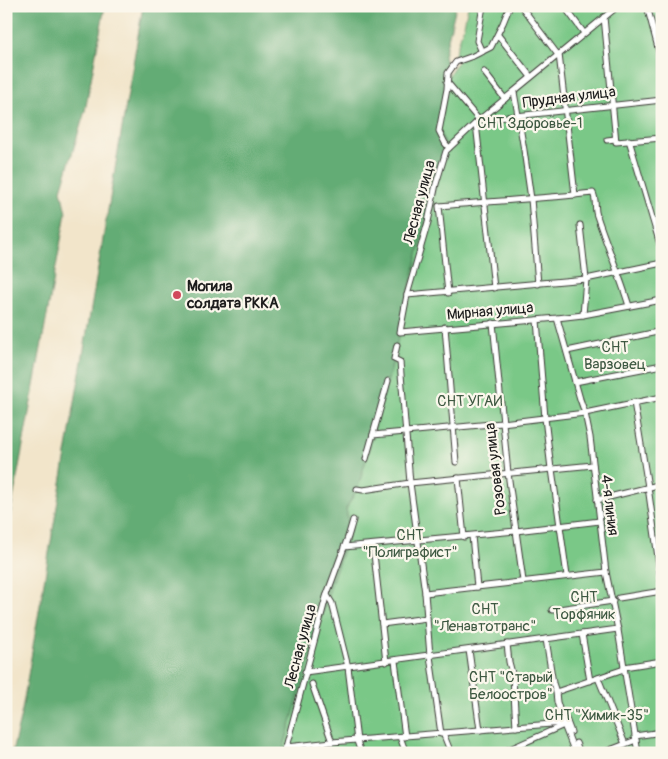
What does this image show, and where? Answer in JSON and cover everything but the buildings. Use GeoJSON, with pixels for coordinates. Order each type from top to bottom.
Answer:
{"type":"FeatureCollection","features":[{"type":"Feature","properties":{"kind":"street"},"geometry":{"type":"LineString","coordinates":[[482,52],[477,41],[483,6]]}},
{"type":"Feature","properties":{"kind":"street"},"geometry":{"type":"LineString","coordinates":[[449,148],[439,131],[448,73],[458,61],[470,58],[490,47],[498,35],[510,6]]}},
{"type":"Feature","properties":{"kind":"street"},"geometry":{"type":"LineString","coordinates":[[520,6],[558,54],[566,111],[574,195]]}},
{"type":"Feature","properties":{"kind":"street"},"geometry":{"type":"LineString","coordinates":[[564,6],[584,33]]}},
{"type":"Feature","properties":{"kind":"street"},"geometry":{"type":"LineString","coordinates":[[608,6],[612,11]]}},
{"type":"Feature","properties":{"kind":"street","name":"Лесная улица"},"geometry":{"type":"LineString","coordinates":[[400,332],[407,295],[446,151],[504,99],[618,6]]}},
{"type":"Feature","properties":{"kind":"street"},"geometry":{"type":"LineString","coordinates":[[648,6],[662,63]]}},
{"type":"Feature","properties":{"kind":"street"},"geometry":{"type":"LineString","coordinates":[[604,17],[616,141]]}},
{"type":"Feature","properties":{"kind":"street"},"geometry":{"type":"LineString","coordinates":[[498,35],[531,77]]}},
{"type":"Feature","properties":{"kind":"street"},"geometry":{"type":"LineString","coordinates":[[484,72],[504,99]]}},
{"type":"Feature","properties":{"kind":"street"},"geometry":{"type":"LineString","coordinates":[[447,82],[477,122],[494,288]]}},
{"type":"Feature","properties":{"kind":"street"},"geometry":{"type":"LineString","coordinates":[[514,92],[531,199],[538,284]]}},
{"type":"Feature","properties":{"kind":"street","name":"Прудная улица"},"geometry":{"type":"LineString","coordinates":[[477,122],[662,100]]}},
{"type":"Feature","properties":{"kind":"street"},"geometry":{"type":"LineString","coordinates":[[607,140],[662,138]]}},
{"type":"Feature","properties":{"kind":"street"},"geometry":{"type":"LineString","coordinates":[[629,140],[662,251]]}},
{"type":"Feature","properties":{"kind":"street"},"geometry":{"type":"LineString","coordinates":[[448,292],[439,206],[593,193],[595,213],[629,306]]}},
{"type":"Feature","properties":{"kind":"street"},"geometry":{"type":"LineString","coordinates":[[580,225],[586,279],[582,314]]}},
{"type":"Feature","properties":{"kind":"street"},"geometry":{"type":"LineString","coordinates":[[407,295],[586,279],[662,263]]}},
{"type":"Feature","properties":{"kind":"street","name":"Мирная улица"},"geometry":{"type":"LineString","coordinates":[[400,332],[557,318],[662,300]]}},
{"type":"Feature","properties":{"kind":"street","name":"4-я линия"},"geometry":{"type":"LineString","coordinates":[[557,318],[585,413],[590,437],[606,572],[613,600],[638,753]]}},
{"type":"Feature","properties":{"kind":"street"},"geometry":{"type":"LineString","coordinates":[[537,320],[545,418],[567,576]]}},
{"type":"Feature","properties":{"kind":"street","name":"Розовая улица"},"geometry":{"type":"LineString","coordinates":[[494,323],[502,423],[523,581]]}},
{"type":"Feature","properties":{"kind":"street"},"geometry":{"type":"LineString","coordinates":[[445,327],[456,462]]}},
{"type":"Feature","properties":{"kind":"street"},"geometry":{"type":"LineString","coordinates":[[567,351],[662,331]]}},
{"type":"Feature","properties":{"kind":"street"},"geometry":{"type":"LineString","coordinates":[[397,345],[394,359],[400,362],[410,483],[425,593],[430,656],[442,734],[451,753]]}},
{"type":"Feature","properties":{"kind":"street"},"geometry":{"type":"LineString","coordinates":[[575,382],[662,365]]}},
{"type":"Feature","properties":{"kind":"street"},"geometry":{"type":"LineString","coordinates":[[366,459],[388,381]]}},
{"type":"Feature","properties":{"kind":"street"},"geometry":{"type":"LineString","coordinates":[[373,434],[502,423],[585,413],[662,397]]}},
{"type":"Feature","properties":{"kind":"street"},"geometry":{"type":"LineString","coordinates":[[634,402],[648,487],[662,606]]}},
{"type":"Feature","properties":{"kind":"street"},"geometry":{"type":"LineString","coordinates":[[357,489],[363,490],[410,483],[593,465]]}},
{"type":"Feature","properties":{"kind":"street"},"geometry":{"type":"LineString","coordinates":[[458,478],[464,537]]}},
{"type":"Feature","properties":{"kind":"street"},"geometry":{"type":"LineString","coordinates":[[597,500],[662,484]]}},
{"type":"Feature","properties":{"kind":"street","name":"Лесная улица"},"geometry":{"type":"LineString","coordinates":[[282,753],[286,747],[327,594],[348,537],[352,520]]}},
{"type":"Feature","properties":{"kind":"street"},"geometry":{"type":"LineString","coordinates":[[344,547],[516,532],[600,521]]}},
{"type":"Feature","properties":{"kind":"street"},"geometry":{"type":"LineString","coordinates":[[472,536],[477,587]]}},
{"type":"Feature","properties":{"kind":"street"},"geometry":{"type":"LineString","coordinates":[[372,545],[386,662]]}},
{"type":"Feature","properties":{"kind":"street"},"geometry":{"type":"LineString","coordinates":[[425,593],[606,572]]}},
{"type":"Feature","properties":{"kind":"street"},"geometry":{"type":"LineString","coordinates":[[619,598],[661,590]]}},
{"type":"Feature","properties":{"kind":"street"},"geometry":{"type":"LineString","coordinates":[[327,594],[332,603],[348,667],[357,741],[361,753]]}},
{"type":"Feature","properties":{"kind":"street"},"geometry":{"type":"LineString","coordinates":[[552,610],[613,600]]}},
{"type":"Feature","properties":{"kind":"street"},"geometry":{"type":"LineString","coordinates":[[382,624],[427,618]]}},
{"type":"Feature","properties":{"kind":"street"},"geometry":{"type":"LineString","coordinates":[[305,672],[618,629]]}},
{"type":"Feature","properties":{"kind":"street"},"geometry":{"type":"LineString","coordinates":[[582,634],[590,681]]}},
{"type":"Feature","properties":{"kind":"street"},"geometry":{"type":"LineString","coordinates":[[546,639],[552,683],[575,753]]}},
{"type":"Feature","properties":{"kind":"street"},"geometry":{"type":"LineString","coordinates":[[507,644],[513,676],[516,727]]}},
{"type":"Feature","properties":{"kind":"street"},"geometry":{"type":"LineString","coordinates":[[469,650],[480,730]]}},
{"type":"Feature","properties":{"kind":"street"},"geometry":{"type":"LineString","coordinates":[[395,660],[402,737],[406,753]]}},
{"type":"Feature","properties":{"kind":"street"},"geometry":{"type":"LineString","coordinates":[[556,692],[624,668],[662,661]]}},
{"type":"Feature","properties":{"kind":"street"},"geometry":{"type":"LineString","coordinates":[[598,678],[625,744]]}},
{"type":"Feature","properties":{"kind":"street"},"geometry":{"type":"LineString","coordinates":[[312,684],[332,742]]}},
{"type":"Feature","properties":{"kind":"street"},"geometry":{"type":"LineString","coordinates":[[562,710],[565,723],[572,732]]}},
{"type":"Feature","properties":{"kind":"street"},"geometry":{"type":"LineString","coordinates":[[286,747],[565,723]]}},
{"type":"Feature","properties":{"kind":"street"},"geometry":{"type":"LineString","coordinates":[[501,753],[565,723]]}},
{"type":"Feature","properties":{"kind":"street"},"geometry":{"type":"LineString","coordinates":[[602,753],[635,738],[662,732]]}},
{"type":"Feature","properties":{"kind":"street"},"geometry":{"type":"LineString","coordinates":[[576,744],[580,753]]}},
{"type":"Feature","properties":{"kind":"street"},"geometry":{"type":"LineString","coordinates":[[309,745],[312,753]]}},
{"type":"Feature","properties":{"kind":"green space"},"geometry":{"type":"Polygon","coordinates":[[[6,6],[105,6],[85,111],[61,190],[66,213],[6,537],[6,6]]]}},
{"type":"Feature","properties":{"kind":"green space"},"geometry":{"type":"Polygon","coordinates":[[[143,6],[456,6],[444,56],[448,73],[439,131],[445,143],[440,169],[405,305],[393,361],[366,460],[358,487],[346,509],[351,528],[335,571],[282,753],[12,753],[22,710],[143,6]]]}},
{"type":"Feature","properties":{"kind":"green space"},"geometry":{"type":"Polygon","coordinates":[[[468,6],[662,6],[662,753],[282,753],[327,594],[351,528],[346,509],[358,487],[393,361],[448,77],[458,61],[454,57],[468,6]]]}},
{"type":"Feature","properties":{"kind":"place","name":"Могила солдата РККА"},"geometry":{"type":"Point","coordinates":[177,295]}},
{"type":"Feature","properties":{"kind":"park label","name":"СНТ Здоровье-1"},"geometry":{"type":"Point","coordinates":[530,123]}},
{"type":"Feature","properties":{"kind":"park label","name":"СНТ Варзовец"},"geometry":{"type":"Point","coordinates":[615,356]}},
{"type":"Feature","properties":{"kind":"park label","name":"СНТ УГАИ"},"geometry":{"type":"Point","coordinates":[470,401]}},
{"type":"Feature","properties":{"kind":"park label","name":"СНТ \"Полиграфист\""},"geometry":{"type":"Point","coordinates":[410,544]}},
{"type":"Feature","properties":{"kind":"park label","name":"СНТ Торфяник"},"geometry":{"type":"Point","coordinates":[584,606]}},
{"type":"Feature","properties":{"kind":"park label","name":"СНТ \"Ленавтотранс\""},"geometry":{"type":"Point","coordinates":[485,618]}},
{"type":"Feature","properties":{"kind":"park label","name":"СНТ \"Старый Белоостров\""},"geometry":{"type":"Point","coordinates":[511,686]}},
{"type":"Feature","properties":{"kind":"park label","name":"СНТ \"Химик-35\""},"geometry":{"type":"Point","coordinates":[597,715]}}]}
